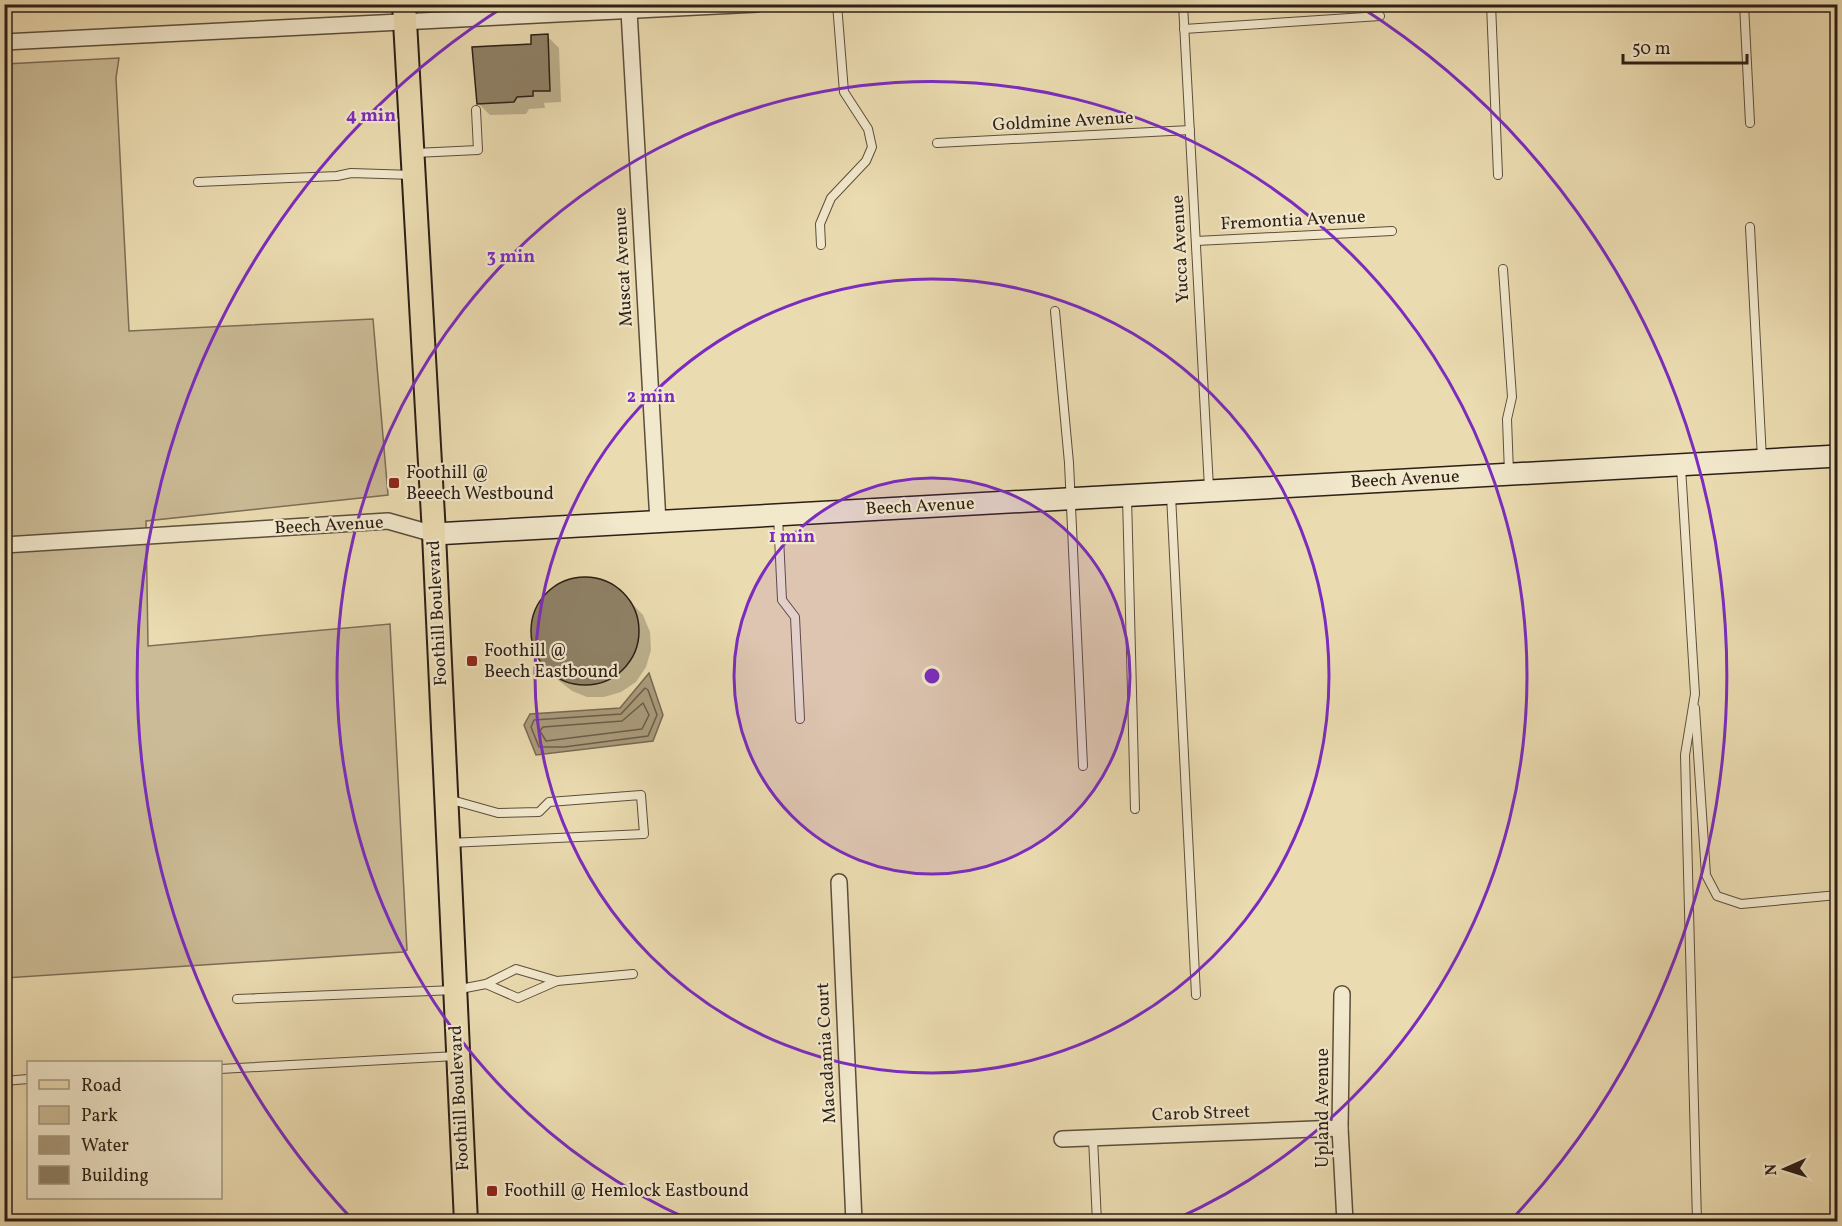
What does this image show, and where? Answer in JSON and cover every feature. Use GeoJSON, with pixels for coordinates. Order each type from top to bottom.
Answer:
{"type":"FeatureCollection","features":[{"type":"Feature","properties":{"kind":"main road","name":"Foothill Boulevard"},"geometry":{"type":"LineString","coordinates":[[405,13],[434,534],[466,1221]]}},
{"type":"Feature","properties":{"kind":"main road","name":"Beech Avenue"},"geometry":{"type":"LineString","coordinates":[[434,534],[1838,456]]}},
{"type":"Feature","properties":{"kind":"street"},"geometry":{"type":"LineString","coordinates":[[4,42],[405,13],[629,10],[675,6],[757,4]]}},
{"type":"Feature","properties":{"kind":"street","name":"Muscat Avenue"},"geometry":{"type":"LineString","coordinates":[[629,10],[658,522]]}},
{"type":"Feature","properties":{"kind":"street","name":"Beech Avenue"},"geometry":{"type":"LineString","coordinates":[[4,545],[387,521],[434,534]]}},
{"type":"Feature","properties":{"kind":"street","name":"Macadamia Court"},"geometry":{"type":"LineString","coordinates":[[839,882],[854,1221]]}},
{"type":"Feature","properties":{"kind":"street","name":"Upland Avenue"},"geometry":{"type":"LineString","coordinates":[[1342,994],[1340,1128],[1345,1221]]}},
{"type":"Feature","properties":{"kind":"street","name":"Carob Street"},"geometry":{"type":"LineString","coordinates":[[1062,1139],[1340,1128]]}},
{"type":"Feature","properties":{"kind":"lane"},"geometry":{"type":"LineString","coordinates":[[821,245],[820,224],[831,198],[866,161],[872,147],[868,129],[844,92],[837,4]]}},
{"type":"Feature","properties":{"kind":"lane","name":"Yucca Avenue"},"geometry":{"type":"LineString","coordinates":[[1183,4],[1209,491]]}},
{"type":"Feature","properties":{"kind":"lane"},"geometry":{"type":"LineString","coordinates":[[1491,4],[1498,175]]}},
{"type":"Feature","properties":{"kind":"lane"},"geometry":{"type":"LineString","coordinates":[[1744,4],[1750,123]]}},
{"type":"Feature","properties":{"kind":"lane"},"geometry":{"type":"LineString","coordinates":[[1184,29],[1380,16]]}},
{"type":"Feature","properties":{"kind":"lane"},"geometry":{"type":"LineString","coordinates":[[198,182],[337,176],[414,164],[478,150],[476,110]]}},
{"type":"Feature","properties":{"kind":"lane","name":"Goldmine Avenue"},"geometry":{"type":"LineString","coordinates":[[937,143],[1190,130]]}},
{"type":"Feature","properties":{"kind":"lane"},"geometry":{"type":"LineString","coordinates":[[1750,227],[1762,461]]}},
{"type":"Feature","properties":{"kind":"lane","name":"Fremontia Avenue"},"geometry":{"type":"LineString","coordinates":[[1196,241],[1392,231]]}},
{"type":"Feature","properties":{"kind":"lane"},"geometry":{"type":"LineString","coordinates":[[1503,269],[1512,397],[1507,419],[1509,475]]}},
{"type":"Feature","properties":{"kind":"lane"},"geometry":{"type":"LineString","coordinates":[[1055,311],[1069,499],[1083,766]]}},
{"type":"Feature","properties":{"kind":"lane"},"geometry":{"type":"LineString","coordinates":[[1681,465],[1706,875],[1717,896],[1741,904],[1838,895]]}},
{"type":"Feature","properties":{"kind":"lane"},"geometry":{"type":"LineString","coordinates":[[1171,493],[1196,995]]}},
{"type":"Feature","properties":{"kind":"lane"},"geometry":{"type":"LineString","coordinates":[[1127,496],[1136,808]]}},
{"type":"Feature","properties":{"kind":"lane"},"geometry":{"type":"LineString","coordinates":[[778,515],[782,600],[795,617],[800,719]]}},
{"type":"Feature","properties":{"kind":"lane"},"geometry":{"type":"LineString","coordinates":[[1695,694],[1684,755],[1697,1221]]}},
{"type":"Feature","properties":{"kind":"lane"},"geometry":{"type":"LineString","coordinates":[[446,799],[498,813],[539,812],[549,802],[641,795],[644,834],[448,843]]}},
{"type":"Feature","properties":{"kind":"lane"},"geometry":{"type":"LineString","coordinates":[[237,999],[454,990],[486,984],[516,969],[557,981]]}},
{"type":"Feature","properties":{"kind":"lane"},"geometry":{"type":"LineString","coordinates":[[486,984],[518,998],[557,981],[633,974]]}},
{"type":"Feature","properties":{"kind":"lane"},"geometry":{"type":"LineString","coordinates":[[222,1069],[458,1056]]}},
{"type":"Feature","properties":{"kind":"lane"},"geometry":{"type":"LineString","coordinates":[[4,1080],[27,1079]]}},
{"type":"Feature","properties":{"kind":"lane"},"geometry":{"type":"LineString","coordinates":[[1093,1138],[1097,1221]]}},
{"type":"Feature","properties":{"kind":"lane"},"geometry":{"type":"LineString","coordinates":[[567,1221],[623,1221]]}},
{"type":"Feature","properties":{"kind":"green space"},"geometry":{"type":"Polygon","coordinates":[[[119,58],[116,78],[129,331],[373,319],[388,495],[146,521],[148,646],[390,624],[407,950],[403,952],[5,978],[5,64],[119,58]]]}},
{"type":"Feature","properties":{"kind":"water"},"geometry":{"type":"Polygon","coordinates":[[[649,673],[663,715],[653,741],[536,755],[524,725],[530,714],[620,708],[649,673]]]}},
{"type":"Feature","properties":{"kind":"building"},"geometry":{"type":"Polygon","coordinates":[[[548,34],[550,91],[533,91],[533,96],[517,97],[514,102],[477,104],[472,47],[531,44],[531,35],[548,34]]]}},
{"type":"Feature","properties":{"kind":"building"},"geometry":{"type":"Polygon","coordinates":[[[585,577],[606,581],[624,592],[635,610],[639,631],[635,652],[624,670],[606,681],[585,685],[564,681],[546,670],[535,652],[531,631],[535,610],[546,592],[564,581],[585,577]]]}},
{"type":"Feature","properties":{"kind":"place","name":"Foothill @ Beeech Westbound"},"geometry":{"type":"Point","coordinates":[394,483]}},
{"type":"Feature","properties":{"kind":"place","name":"Foothill @ Beech Eastbound"},"geometry":{"type":"Point","coordinates":[472,661]}},
{"type":"Feature","properties":{"kind":"place","name":"Foothill @ Hemlock Eastbound"},"geometry":{"type":"Point","coordinates":[492,1191]}}]}
